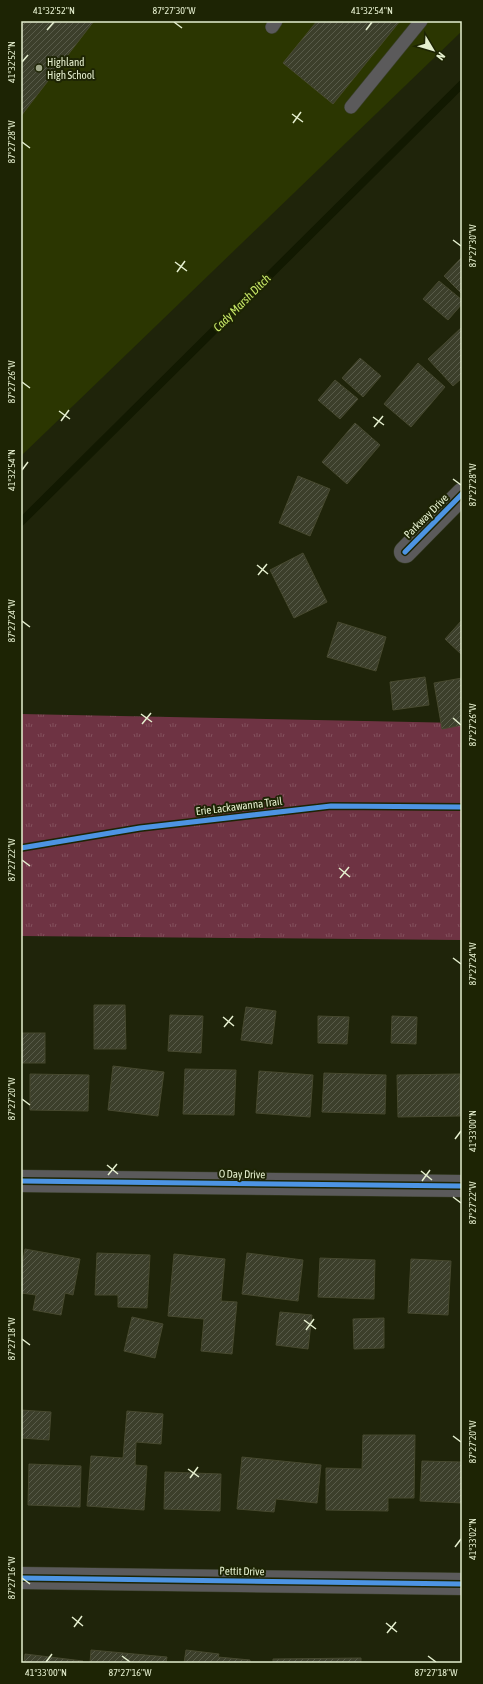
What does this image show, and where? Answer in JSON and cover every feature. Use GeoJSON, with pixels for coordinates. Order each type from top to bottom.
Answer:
{"type":"FeatureCollection","features":[{"type":"Feature","properties":{"kind":"street","name":"Parkway Drive"},"geometry":{"type":"LineString","coordinates":[[404,552],[462,494]]}},
{"type":"Feature","properties":{"kind":"street","name":"O Day Drive"},"geometry":{"type":"LineString","coordinates":[[21,1181],[462,1186]]}},
{"type":"Feature","properties":{"kind":"street","name":"Pettit Drive"},"geometry":{"type":"LineString","coordinates":[[21,1578],[462,1584]]}},
{"type":"Feature","properties":{"kind":"lane"},"geometry":{"type":"LineString","coordinates":[[351,107],[421,21]]}},
{"type":"Feature","properties":{"kind":"shaded area"},"geometry":{"type":"Polygon","coordinates":[[[21,21],[462,21],[462,31],[21,456],[21,21]]]}},
{"type":"Feature","properties":{"kind":"green space"},"geometry":{"type":"Polygon","coordinates":[[[21,714],[462,723],[462,940],[21,936],[21,714]]]}},
{"type":"Feature","properties":{"kind":"building","name":"Highland High School"},"geometry":{"type":"Polygon","coordinates":[[[21,21],[94,21],[21,116],[21,21]]]}},
{"type":"Feature","properties":{"kind":"building"},"geometry":{"type":"Polygon","coordinates":[[[317,21],[400,21],[333,104],[283,63],[317,21]]]}},
{"type":"Feature","properties":{"kind":"building"},"geometry":{"type":"Polygon","coordinates":[[[462,257],[462,294],[444,276],[462,257]]]}},
{"type":"Feature","properties":{"kind":"building"},"geometry":{"type":"Polygon","coordinates":[[[439,281],[462,300],[462,304],[448,320],[423,299],[439,281]]]}},
{"type":"Feature","properties":{"kind":"building"},"geometry":{"type":"Polygon","coordinates":[[[462,327],[462,378],[453,386],[428,359],[462,327]]]}},
{"type":"Feature","properties":{"kind":"building"},"geometry":{"type":"Polygon","coordinates":[[[360,358],[381,376],[363,397],[342,378],[360,358]]]}},
{"type":"Feature","properties":{"kind":"building"},"geometry":{"type":"Polygon","coordinates":[[[418,363],[445,387],[411,427],[384,404],[418,363]]]}},
{"type":"Feature","properties":{"kind":"building"},"geometry":{"type":"Polygon","coordinates":[[[335,380],[358,399],[340,419],[318,400],[335,380]]]}},
{"type":"Feature","properties":{"kind":"building"},"geometry":{"type":"Polygon","coordinates":[[[355,423],[380,445],[347,484],[322,462],[355,423]]]}},
{"type":"Feature","properties":{"kind":"building"},"geometry":{"type":"Polygon","coordinates":[[[298,476],[330,489],[310,536],[279,523],[298,476]]]}},
{"type":"Feature","properties":{"kind":"building"},"geometry":{"type":"Polygon","coordinates":[[[303,553],[327,602],[294,618],[270,570],[303,553]]]}},
{"type":"Feature","properties":{"kind":"building"},"geometry":{"type":"Polygon","coordinates":[[[462,620],[462,655],[445,639],[462,620]]]}},
{"type":"Feature","properties":{"kind":"building"},"geometry":{"type":"Polygon","coordinates":[[[338,622],[386,637],[376,671],[327,657],[338,622]]]}},
{"type":"Feature","properties":{"kind":"building"},"geometry":{"type":"Polygon","coordinates":[[[425,677],[429,705],[393,710],[390,682],[425,677]]]}},
{"type":"Feature","properties":{"kind":"building"},"geometry":{"type":"Polygon","coordinates":[[[462,678],[462,725],[442,729],[434,683],[462,678]]]}},
{"type":"Feature","properties":{"kind":"building"},"geometry":{"type":"Polygon","coordinates":[[[94,1005],[125,1005],[126,1049],[94,1049],[94,1005]]]}},
{"type":"Feature","properties":{"kind":"building"},"geometry":{"type":"Polygon","coordinates":[[[246,1007],[276,1011],[272,1044],[241,1040],[246,1007]]]}},
{"type":"Feature","properties":{"kind":"building"},"geometry":{"type":"Polygon","coordinates":[[[170,1015],[203,1016],[201,1053],[168,1051],[170,1015]]]}},
{"type":"Feature","properties":{"kind":"building"},"geometry":{"type":"Polygon","coordinates":[[[318,1016],[349,1017],[347,1044],[318,1043],[318,1016]]]}},
{"type":"Feature","properties":{"kind":"building"},"geometry":{"type":"Polygon","coordinates":[[[392,1016],[417,1017],[416,1044],[391,1043],[392,1016]]]}},
{"type":"Feature","properties":{"kind":"building"},"geometry":{"type":"Polygon","coordinates":[[[21,1033],[45,1033],[45,1063],[21,1063],[21,1033]]]}},
{"type":"Feature","properties":{"kind":"building"},"geometry":{"type":"Polygon","coordinates":[[[113,1066],[164,1072],[158,1116],[108,1110],[113,1066]]]}},
{"type":"Feature","properties":{"kind":"building"},"geometry":{"type":"Polygon","coordinates":[[[185,1069],[236,1070],[234,1115],[183,1114],[185,1069]]]}},
{"type":"Feature","properties":{"kind":"building"},"geometry":{"type":"Polygon","coordinates":[[[259,1071],[313,1075],[310,1117],[256,1113],[259,1071]]]}},
{"type":"Feature","properties":{"kind":"building"},"geometry":{"type":"Polygon","coordinates":[[[324,1073],[386,1075],[385,1114],[322,1112],[324,1073]]]}},
{"type":"Feature","properties":{"kind":"building"},"geometry":{"type":"Polygon","coordinates":[[[30,1074],[89,1075],[88,1111],[30,1110],[30,1074]]]}},
{"type":"Feature","properties":{"kind":"building"},"geometry":{"type":"Polygon","coordinates":[[[460,1074],[460,1116],[398,1117],[397,1075],[460,1074]]]}},
{"type":"Feature","properties":{"kind":"building"},"geometry":{"type":"Polygon","coordinates":[[[25,1249],[80,1259],[73,1295],[65,1293],[61,1315],[33,1310],[36,1295],[21,1293],[21,1270],[25,1249]]]}},
{"type":"Feature","properties":{"kind":"building"},"geometry":{"type":"Polygon","coordinates":[[[97,1253],[150,1255],[147,1308],[118,1307],[118,1295],[95,1295],[97,1253]]]}},
{"type":"Feature","properties":{"kind":"building"},"geometry":{"type":"Polygon","coordinates":[[[247,1253],[303,1260],[298,1301],[242,1294],[247,1253]]]}},
{"type":"Feature","properties":{"kind":"building"},"geometry":{"type":"Polygon","coordinates":[[[174,1254],[225,1259],[221,1301],[237,1302],[232,1354],[201,1351],[204,1319],[168,1316],[174,1254]]]}},
{"type":"Feature","properties":{"kind":"building"},"geometry":{"type":"Polygon","coordinates":[[[320,1258],[375,1260],[374,1299],[318,1297],[320,1258]]]}},
{"type":"Feature","properties":{"kind":"building"},"geometry":{"type":"Polygon","coordinates":[[[411,1259],[451,1261],[448,1315],[408,1313],[411,1259]]]}},
{"type":"Feature","properties":{"kind":"building"},"geometry":{"type":"Polygon","coordinates":[[[280,1312],[312,1315],[308,1349],[276,1345],[280,1312]]]}},
{"type":"Feature","properties":{"kind":"building"},"geometry":{"type":"Polygon","coordinates":[[[132,1317],[163,1324],[155,1358],[124,1351],[132,1317]]]}},
{"type":"Feature","properties":{"kind":"building"},"geometry":{"type":"Polygon","coordinates":[[[384,1318],[384,1348],[354,1349],[353,1319],[384,1318]]]}},
{"type":"Feature","properties":{"kind":"building"},"geometry":{"type":"Polygon","coordinates":[[[21,1410],[51,1412],[49,1440],[21,1438],[21,1410]]]}},
{"type":"Feature","properties":{"kind":"building"},"geometry":{"type":"Polygon","coordinates":[[[127,1411],[163,1414],[161,1444],[136,1442],[135,1465],[147,1466],[144,1510],[87,1506],[91,1456],[123,1458],[127,1411]]]}},
{"type":"Feature","properties":{"kind":"building"},"geometry":{"type":"Polygon","coordinates":[[[363,1435],[415,1435],[414,1498],[388,1498],[388,1511],[326,1510],[326,1468],[362,1469],[363,1435]]]}},
{"type":"Feature","properties":{"kind":"building"},"geometry":{"type":"Polygon","coordinates":[[[242,1457],[321,1465],[317,1503],[276,1499],[274,1512],[237,1509],[242,1457]]]}},
{"type":"Feature","properties":{"kind":"building"},"geometry":{"type":"Polygon","coordinates":[[[422,1461],[462,1462],[462,1503],[420,1501],[422,1461]]]}},
{"type":"Feature","properties":{"kind":"building"},"geometry":{"type":"Polygon","coordinates":[[[29,1464],[81,1466],[80,1507],[28,1505],[29,1464]]]}},
{"type":"Feature","properties":{"kind":"building"},"geometry":{"type":"Polygon","coordinates":[[[165,1472],[221,1474],[220,1511],[164,1509],[165,1472]]]}},
{"type":"Feature","properties":{"kind":"building"},"geometry":{"type":"Polygon","coordinates":[[[91,1650],[167,1657],[166,1663],[90,1663],[91,1650]]]}},
{"type":"Feature","properties":{"kind":"building"},"geometry":{"type":"Polygon","coordinates":[[[186,1650],[219,1654],[218,1657],[250,1660],[250,1663],[184,1663],[186,1650]]]}},
{"type":"Feature","properties":{"kind":"building"},"geometry":{"type":"Polygon","coordinates":[[[25,1654],[83,1661],[82,1663],[24,1663],[25,1654]]]}},
{"type":"Feature","properties":{"kind":"building"},"geometry":{"type":"Polygon","coordinates":[[[361,1658],[361,1663],[273,1663],[273,1659],[361,1658]]]}},
{"type":"Feature","properties":{"kind":"waterway","name":"Cady Marsh Ditch"},"geometry":{"type":"LineString","coordinates":[[21,522],[462,84]]}},
{"type":"Feature","properties":{"kind":"cycle path"},"geometry":{"type":"LineString","coordinates":[[405,552],[462,494]]}},
{"type":"Feature","properties":{"kind":"cycle path","name":"Erie Lackawanna Trail"},"geometry":{"type":"LineString","coordinates":[[21,848],[140,828],[331,806],[462,807]]}},
{"type":"Feature","properties":{"kind":"cycle path"},"geometry":{"type":"LineString","coordinates":[[21,1181],[462,1186]]}},
{"type":"Feature","properties":{"kind":"cycle path"},"geometry":{"type":"LineString","coordinates":[[21,1578],[462,1584]]}},
{"type":"Feature","properties":{"kind":"place","name":"Highland High School"},"geometry":{"type":"Point","coordinates":[39,68]}}]}
